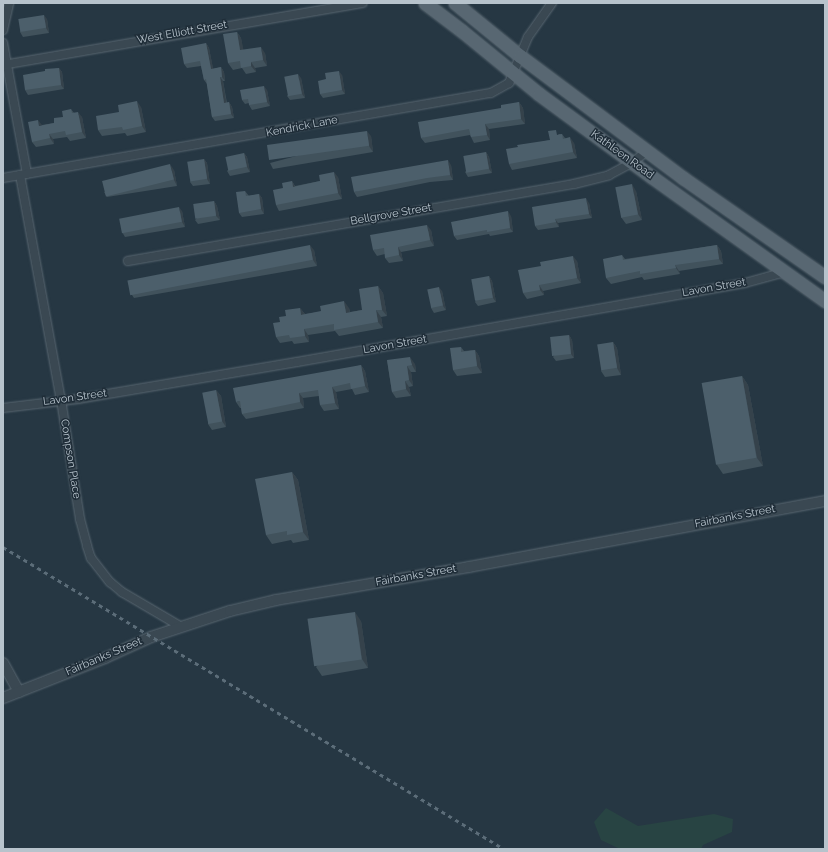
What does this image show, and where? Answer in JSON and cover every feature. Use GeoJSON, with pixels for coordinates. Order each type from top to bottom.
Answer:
{"type":"FeatureCollection","features":[{"type":"Feature","properties":{"kind":"main road","name":"Kathleen Road"},"geometry":{"type":"LineString","coordinates":[[425,3],[540,94],[632,163],[825,301]]}},
{"type":"Feature","properties":{"kind":"main road","name":"Kathleen Road"},"geometry":{"type":"LineString","coordinates":[[455,3],[520,56],[683,178],[825,277]]}},
{"type":"Feature","properties":{"kind":"street"},"geometry":{"type":"LineString","coordinates":[[3,30],[9,3]]}},
{"type":"Feature","properties":{"kind":"street","name":"West Elliott Street"},"geometry":{"type":"LineString","coordinates":[[5,64],[362,3]]}},
{"type":"Feature","properties":{"kind":"street","name":"Kendrick Lane"},"geometry":{"type":"LineString","coordinates":[[3,178],[491,93],[509,83],[528,37],[552,3]]}},
{"type":"Feature","properties":{"kind":"street","name":"Compson Place"},"geometry":{"type":"LineString","coordinates":[[3,43],[5,64],[80,519],[92,558],[100,571],[122,592],[180,626]]}},
{"type":"Feature","properties":{"kind":"street","name":"Bellgrove Street"},"geometry":{"type":"LineString","coordinates":[[128,261],[574,184],[609,175],[632,163],[647,151]]}},
{"type":"Feature","properties":{"kind":"street","name":"Lavon Street"},"geometry":{"type":"LineString","coordinates":[[3,408],[78,399],[297,362],[745,283],[785,272]]}},
{"type":"Feature","properties":{"kind":"street","name":"Fairbanks Street"},"geometry":{"type":"LineString","coordinates":[[3,698],[180,626],[230,610],[276,600],[469,567],[825,501]]}},
{"type":"Feature","properties":{"kind":"street"},"geometry":{"type":"LineString","coordinates":[[3,663],[19,692]]}},
{"type":"Feature","properties":{"kind":"green space"},"geometry":{"type":"Polygon","coordinates":[[[606,808],[638,826],[714,814],[733,819],[732,832],[703,845],[701,849],[620,849],[601,840],[594,822],[606,808]]]}},
{"type":"Feature","properties":{"kind":"building"},"geometry":{"type":"Polygon","coordinates":[[[44,15],[46,28],[20,32],[18,19],[44,15]]]}},
{"type":"Feature","properties":{"kind":"building"},"geometry":{"type":"Polygon","coordinates":[[[237,32],[240,50],[261,47],[263,60],[251,62],[251,66],[241,68],[240,61],[228,63],[223,34],[237,32]]]}},
{"type":"Feature","properties":{"kind":"building"},"geometry":{"type":"Polygon","coordinates":[[[206,43],[211,69],[221,67],[222,77],[220,77],[224,103],[229,102],[231,114],[212,117],[206,79],[204,80],[200,61],[184,64],[181,48],[206,43]]]}},
{"type":"Feature","properties":{"kind":"building"},"geometry":{"type":"Polygon","coordinates":[[[59,68],[61,85],[25,90],[23,75],[45,71],[45,69],[59,68]]]}},
{"type":"Feature","properties":{"kind":"building"},"geometry":{"type":"Polygon","coordinates":[[[339,71],[342,90],[320,94],[318,81],[326,79],[325,73],[339,71]]]}},
{"type":"Feature","properties":{"kind":"building"},"geometry":{"type":"Polygon","coordinates":[[[298,74],[302,94],[288,96],[284,77],[298,74]]]}},
{"type":"Feature","properties":{"kind":"building"},"geometry":{"type":"Polygon","coordinates":[[[264,86],[267,102],[249,105],[248,99],[242,100],[240,90],[264,86]]]}},
{"type":"Feature","properties":{"kind":"building"},"geometry":{"type":"Polygon","coordinates":[[[137,101],[142,126],[123,130],[122,127],[98,130],[96,116],[119,112],[118,105],[137,101]]]}},
{"type":"Feature","properties":{"kind":"building"},"geometry":{"type":"Polygon","coordinates":[[[519,102],[521,119],[485,124],[487,135],[471,137],[469,129],[421,138],[418,122],[501,108],[501,105],[519,102]]]}},
{"type":"Feature","properties":{"kind":"building"},"geometry":{"type":"Polygon","coordinates":[[[71,109],[72,113],[78,112],[82,132],[66,135],[65,131],[49,134],[50,138],[32,142],[28,122],[38,120],[39,126],[54,123],[54,118],[63,117],[62,111],[71,109]]]}},
{"type":"Feature","properties":{"kind":"building"},"geometry":{"type":"Polygon","coordinates":[[[556,130],[557,135],[562,134],[563,139],[570,137],[573,152],[509,164],[506,149],[518,147],[517,145],[550,140],[548,131],[556,130]]]}},
{"type":"Feature","properties":{"kind":"building"},"geometry":{"type":"Polygon","coordinates":[[[367,131],[369,146],[269,160],[267,145],[367,131]]]}},
{"type":"Feature","properties":{"kind":"building"},"geometry":{"type":"Polygon","coordinates":[[[486,152],[489,169],[466,173],[463,156],[486,152]]]}},
{"type":"Feature","properties":{"kind":"building"},"geometry":{"type":"Polygon","coordinates":[[[244,153],[247,167],[228,171],[225,157],[244,153]]]}},
{"type":"Feature","properties":{"kind":"building"},"geometry":{"type":"Polygon","coordinates":[[[204,159],[207,179],[190,181],[187,162],[204,159]]]}},
{"type":"Feature","properties":{"kind":"building"},"geometry":{"type":"Polygon","coordinates":[[[448,160],[450,175],[354,192],[351,177],[448,160]]]}},
{"type":"Feature","properties":{"kind":"building"},"geometry":{"type":"Polygon","coordinates":[[[170,164],[174,180],[106,196],[102,181],[170,164]]]}},
{"type":"Feature","properties":{"kind":"building"},"geometry":{"type":"Polygon","coordinates":[[[334,172],[338,193],[276,205],[273,190],[283,188],[282,183],[292,181],[293,187],[320,181],[319,175],[334,172]]]}},
{"type":"Feature","properties":{"kind":"building"},"geometry":{"type":"Polygon","coordinates":[[[632,184],[638,214],[621,218],[615,187],[632,184]]]}},
{"type":"Feature","properties":{"kind":"building"},"geometry":{"type":"Polygon","coordinates":[[[245,191],[246,196],[259,194],[261,209],[239,213],[236,192],[245,191]]]}},
{"type":"Feature","properties":{"kind":"building"},"geometry":{"type":"Polygon","coordinates":[[[586,198],[589,214],[555,219],[556,222],[535,226],[532,207],[586,198]]]}},
{"type":"Feature","properties":{"kind":"building"},"geometry":{"type":"Polygon","coordinates":[[[214,201],[216,216],[195,219],[193,204],[214,201]]]}},
{"type":"Feature","properties":{"kind":"building"},"geometry":{"type":"Polygon","coordinates":[[[179,207],[182,222],[122,233],[119,219],[179,207]]]}},
{"type":"Feature","properties":{"kind":"building"},"geometry":{"type":"Polygon","coordinates":[[[508,211],[510,228],[487,232],[487,230],[454,236],[451,222],[508,211]]]}},
{"type":"Feature","properties":{"kind":"building"},"geometry":{"type":"Polygon","coordinates":[[[427,225],[430,240],[398,247],[399,255],[385,258],[384,248],[373,250],[370,235],[427,225]]]}},
{"type":"Feature","properties":{"kind":"building"},"geometry":{"type":"Polygon","coordinates":[[[310,245],[313,260],[130,295],[127,280],[310,245]]]}},
{"type":"Feature","properties":{"kind":"building"},"geometry":{"type":"Polygon","coordinates":[[[717,245],[719,259],[675,265],[676,268],[640,274],[640,271],[606,278],[603,259],[622,255],[623,260],[717,245]]]}},
{"type":"Feature","properties":{"kind":"building"},"geometry":{"type":"Polygon","coordinates":[[[573,256],[577,278],[539,285],[540,290],[523,293],[518,270],[541,266],[540,262],[573,256]]]}},
{"type":"Feature","properties":{"kind":"building"},"geometry":{"type":"Polygon","coordinates":[[[489,276],[493,298],[475,301],[471,279],[489,276]]]}},
{"type":"Feature","properties":{"kind":"building"},"geometry":{"type":"Polygon","coordinates":[[[378,286],[382,310],[376,310],[378,322],[334,330],[334,324],[304,329],[305,336],[290,338],[289,335],[276,337],[273,323],[280,322],[279,317],[286,316],[285,310],[300,308],[301,315],[321,311],[320,306],[344,301],[346,313],[362,310],[359,289],[378,286]]]}},
{"type":"Feature","properties":{"kind":"building"},"geometry":{"type":"Polygon","coordinates":[[[439,287],[443,306],[431,308],[427,289],[439,287]]]}},
{"type":"Feature","properties":{"kind":"building"},"geometry":{"type":"Polygon","coordinates":[[[569,335],[571,354],[552,356],[550,337],[569,335]]]}},
{"type":"Feature","properties":{"kind":"building"},"geometry":{"type":"Polygon","coordinates":[[[613,342],[617,368],[601,370],[597,345],[613,342]]]}},
{"type":"Feature","properties":{"kind":"building"},"geometry":{"type":"Polygon","coordinates":[[[461,347],[461,352],[475,350],[477,366],[453,370],[450,348],[461,347]]]}},
{"type":"Feature","properties":{"kind":"building"},"geometry":{"type":"Polygon","coordinates":[[[410,357],[412,365],[407,366],[409,380],[405,381],[406,389],[392,392],[387,360],[410,357]]]}},
{"type":"Feature","properties":{"kind":"building"},"geometry":{"type":"Polygon","coordinates":[[[361,365],[365,386],[351,389],[350,383],[332,387],[335,403],[320,405],[318,390],[299,393],[300,402],[242,414],[240,401],[236,402],[233,388],[361,365]]]}},
{"type":"Feature","properties":{"kind":"building"},"geometry":{"type":"Polygon","coordinates":[[[742,376],[756,458],[716,465],[702,383],[742,376]]]}},
{"type":"Feature","properties":{"kind":"building"},"geometry":{"type":"Polygon","coordinates":[[[216,390],[222,421],[208,424],[202,393],[216,390]]]}},
{"type":"Feature","properties":{"kind":"building"},"geometry":{"type":"Polygon","coordinates":[[[292,472],[303,532],[287,535],[287,531],[266,535],[255,479],[292,472]]]}},
{"type":"Feature","properties":{"kind":"building"},"geometry":{"type":"Polygon","coordinates":[[[355,612],[362,660],[314,666],[307,619],[355,612]]]}},
{"type":"Feature","properties":{"kind":"railway"},"geometry":{"type":"LineString","coordinates":[[3,547],[504,849]]}}]}
